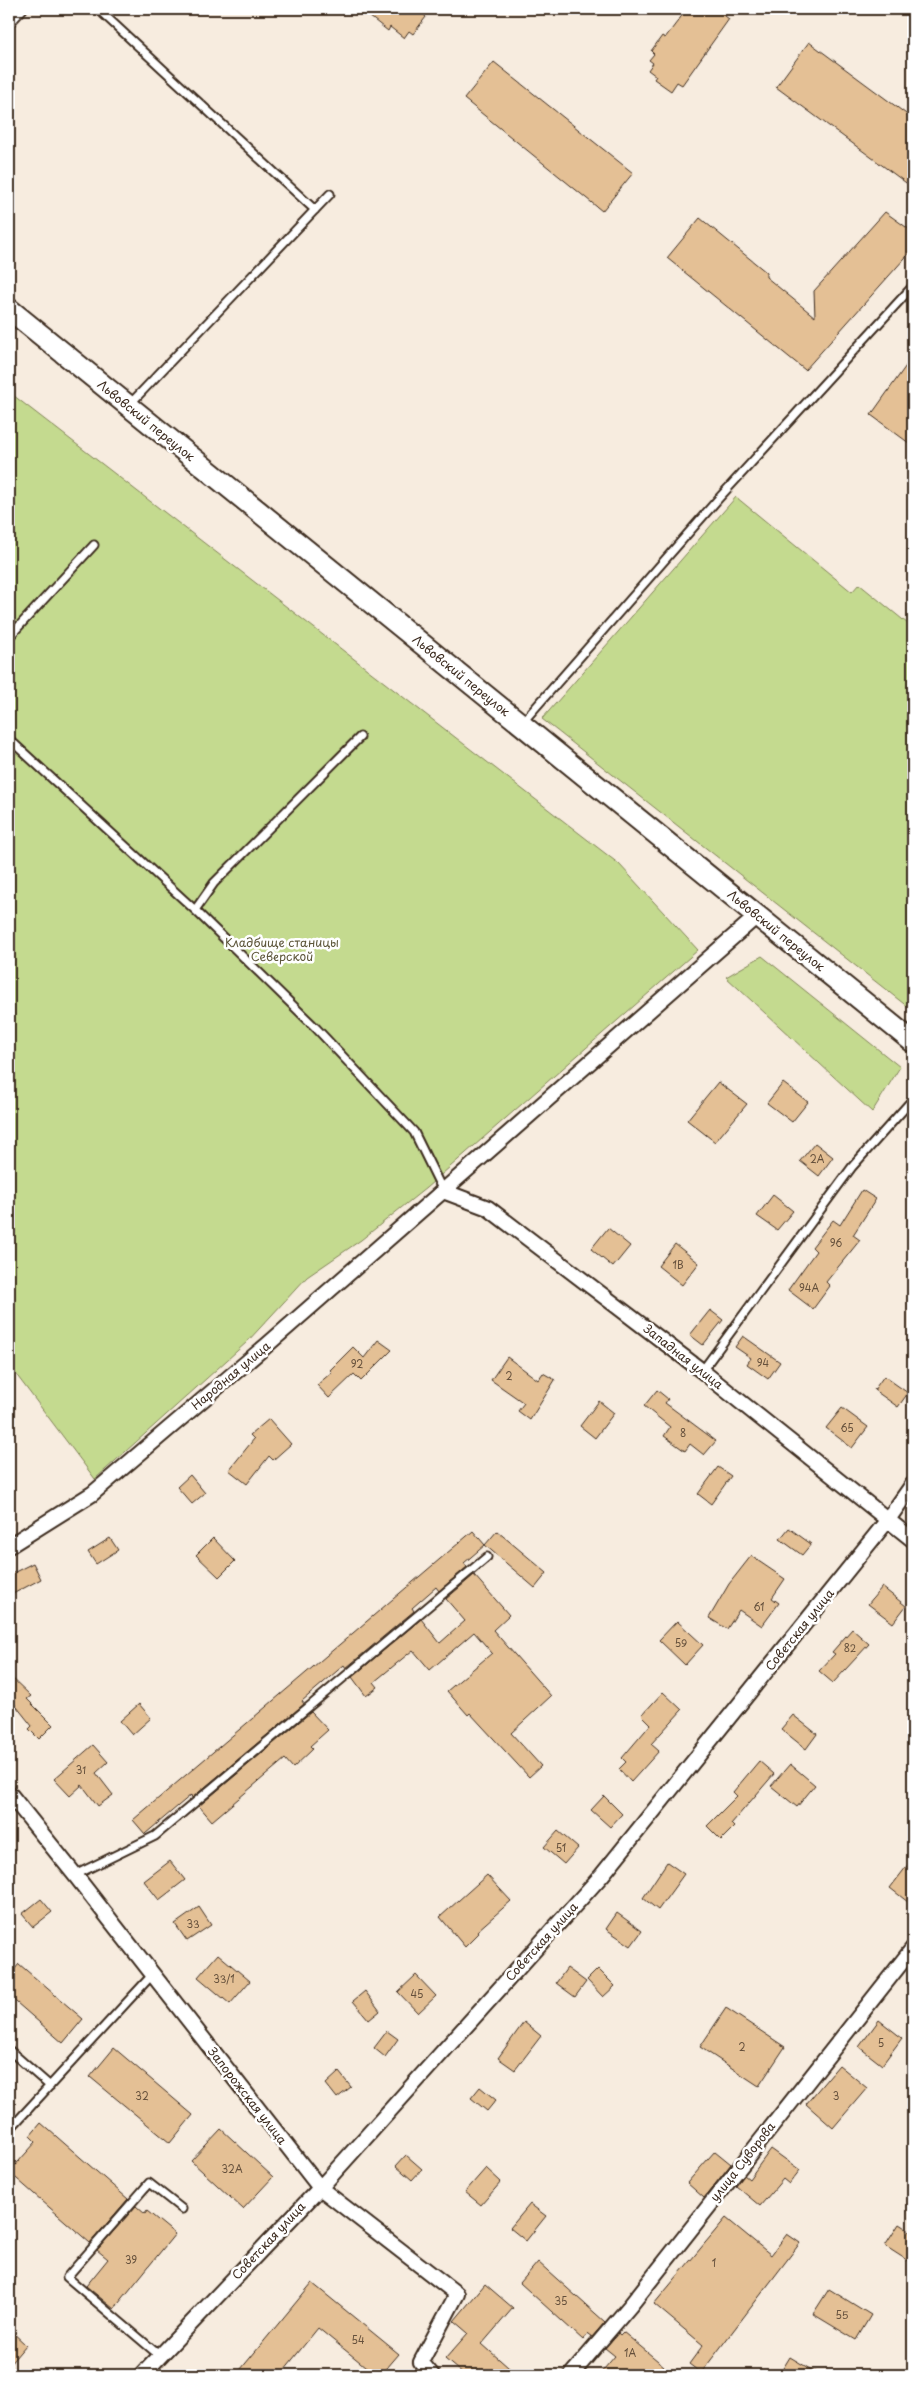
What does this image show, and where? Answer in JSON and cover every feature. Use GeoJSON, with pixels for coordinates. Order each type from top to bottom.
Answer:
{"type":"FeatureCollection","features":[{"type":"Feature","properties":{"kind":"main road","name":"Львовский переулок"},"geometry":{"type":"LineString","coordinates":[[9,310],[913,1042]]}},
{"type":"Feature","properties":{"kind":"street","name":"Народная улица"},"geometry":{"type":"LineString","coordinates":[[9,1546],[92,1494],[267,1345],[757,916]]}},
{"type":"Feature","properties":{"kind":"street","name":"Западная улица"},"geometry":{"type":"LineString","coordinates":[[442,1191],[488,1208],[702,1371],[913,1540]]}},
{"type":"Feature","properties":{"kind":"street","name":"Советская улица"},"geometry":{"type":"LineString","coordinates":[[142,2375],[320,2188],[602,1875],[887,1521],[913,1484]]}},
{"type":"Feature","properties":{"kind":"street","name":"Запорожская улица"},"geometry":{"type":"LineString","coordinates":[[9,1793],[320,2188],[457,2294],[421,2362],[432,2375]]}},
{"type":"Feature","properties":{"kind":"street","name":"улица Суворова"},"geometry":{"type":"LineString","coordinates":[[571,2375],[630,2306],[913,1948]]}},
{"type":"Feature","properties":{"kind":"lane"},"geometry":{"type":"LineString","coordinates":[[9,24],[23,9]]}},
{"type":"Feature","properties":{"kind":"lane"},"geometry":{"type":"LineString","coordinates":[[98,9],[315,210]]}},
{"type":"Feature","properties":{"kind":"lane"},"geometry":{"type":"LineString","coordinates":[[128,406],[330,194]]}},
{"type":"Feature","properties":{"kind":"lane"},"geometry":{"type":"LineString","coordinates":[[521,724],[719,498],[913,286]]}},
{"type":"Feature","properties":{"kind":"lane"},"geometry":{"type":"LineString","coordinates":[[9,637],[94,545]]}},
{"type":"Feature","properties":{"kind":"lane"},"geometry":{"type":"LineString","coordinates":[[195,910],[214,883],[360,737]]}},
{"type":"Feature","properties":{"kind":"lane"},"geometry":{"type":"LineString","coordinates":[[9,739],[195,910],[316,1028],[414,1132],[442,1191]]}},
{"type":"Feature","properties":{"kind":"lane"},"geometry":{"type":"LineString","coordinates":[[702,1371],[852,1167],[913,1099]]}},
{"type":"Feature","properties":{"kind":"lane"},"geometry":{"type":"LineString","coordinates":[[75,1875],[155,1836],[487,1557]]}},
{"type":"Feature","properties":{"kind":"lane"},"geometry":{"type":"LineString","coordinates":[[9,2130],[152,1975]]}},
{"type":"Feature","properties":{"kind":"lane"},"geometry":{"type":"LineString","coordinates":[[9,2050],[50,2086]]}},
{"type":"Feature","properties":{"kind":"lane"},"geometry":{"type":"LineString","coordinates":[[160,2356],[67,2277],[149,2183],[182,2210]]}},
{"type":"Feature","properties":{"kind":"green space","name":"Кладбище станицы Северской"},"geometry":{"type":"Polygon","coordinates":[[[9,392],[619,864],[698,950],[426,1188],[361,1240],[307,1277],[247,1342],[95,1479],[9,1365],[9,392]]]}},
{"type":"Feature","properties":{"kind":"green space"},"geometry":{"type":"Polygon","coordinates":[[[736,497],[852,592],[859,584],[913,628],[913,1011],[542,719],[736,497]]]}},
{"type":"Feature","properties":{"kind":"green space"},"geometry":{"type":"Polygon","coordinates":[[[762,956],[900,1067],[872,1112],[726,977],[762,956]]]}},
{"type":"Feature","properties":{"kind":"building"},"geometry":{"type":"Polygon","coordinates":[[[360,9],[427,9],[423,14],[426,17],[413,34],[409,31],[404,38],[390,27],[388,31],[360,9]]]}},
{"type":"Feature","properties":{"kind":"building"},"geometry":{"type":"Polygon","coordinates":[[[687,9],[730,9],[725,16],[729,19],[682,85],[677,82],[671,91],[654,79],[656,76],[648,70],[653,63],[649,60],[654,54],[651,51],[662,36],[665,38],[687,9]]]}},
{"type":"Feature","properties":{"kind":"building"},"geometry":{"type":"Polygon","coordinates":[[[809,42],[913,119],[913,188],[776,87],[809,42]]]}},
{"type":"Feature","properties":{"kind":"building"},"geometry":{"type":"Polygon","coordinates":[[[494,62],[633,173],[602,211],[464,99],[494,62]]]}},
{"type":"Feature","properties":{"kind":"building"},"geometry":{"type":"Polygon","coordinates":[[[885,212],[913,232],[913,249],[805,370],[667,258],[700,218],[766,272],[766,277],[815,317],[814,291],[885,212]]]}},
{"type":"Feature","properties":{"kind":"building"},"geometry":{"type":"Polygon","coordinates":[[[913,356],[913,446],[871,415],[913,356]]]}},
{"type":"Feature","properties":{"kind":"building"},"geometry":{"type":"Polygon","coordinates":[[[718,1082],[747,1104],[715,1142],[687,1120],[718,1082]]]}},
{"type":"Feature","properties":{"kind":"building"},"geometry":{"type":"Polygon","coordinates":[[[783,1083],[808,1102],[792,1122],[767,1103],[783,1083]]]}},
{"type":"Feature","properties":{"kind":"building"},"geometry":{"type":"Polygon","coordinates":[[[815,1143],[833,1157],[819,1176],[800,1161],[815,1143]]]}},
{"type":"Feature","properties":{"kind":"building"},"geometry":{"type":"Polygon","coordinates":[[[862,1190],[876,1199],[853,1235],[860,1240],[826,1282],[830,1286],[813,1309],[788,1290],[816,1251],[812,1247],[833,1220],[840,1225],[862,1190]]]}},
{"type":"Feature","properties":{"kind":"building"},"geometry":{"type":"Polygon","coordinates":[[[773,1195],[793,1211],[777,1230],[757,1216],[773,1195]]]}},
{"type":"Feature","properties":{"kind":"building"},"geometry":{"type":"Polygon","coordinates":[[[608,1228],[630,1246],[613,1267],[591,1249],[608,1228]]]}},
{"type":"Feature","properties":{"kind":"building"},"geometry":{"type":"Polygon","coordinates":[[[675,1244],[699,1263],[682,1285],[658,1266],[675,1244]]]}},
{"type":"Feature","properties":{"kind":"building"},"geometry":{"type":"Polygon","coordinates":[[[710,1310],[723,1320],[703,1345],[690,1335],[710,1310]]]}},
{"type":"Feature","properties":{"kind":"building"},"geometry":{"type":"Polygon","coordinates":[[[743,1336],[780,1362],[768,1379],[747,1364],[751,1358],[735,1347],[743,1336]]]}},
{"type":"Feature","properties":{"kind":"building"},"geometry":{"type":"Polygon","coordinates":[[[378,1340],[392,1350],[361,1381],[354,1374],[329,1398],[317,1385],[332,1372],[330,1370],[353,1347],[364,1358],[378,1340]]]}},
{"type":"Feature","properties":{"kind":"building"},"geometry":{"type":"Polygon","coordinates":[[[507,1357],[538,1380],[543,1373],[555,1380],[530,1420],[518,1411],[524,1403],[491,1380],[507,1357]]]}},
{"type":"Feature","properties":{"kind":"building"},"geometry":{"type":"Polygon","coordinates":[[[884,1376],[908,1393],[898,1407],[874,1390],[884,1376]]]}},
{"type":"Feature","properties":{"kind":"building"},"geometry":{"type":"Polygon","coordinates":[[[657,1390],[668,1399],[665,1403],[716,1441],[704,1455],[690,1444],[685,1451],[664,1436],[670,1427],[644,1406],[657,1390]]]}},
{"type":"Feature","properties":{"kind":"building"},"geometry":{"type":"Polygon","coordinates":[[[599,1401],[614,1413],[595,1438],[580,1426],[599,1401]]]}},
{"type":"Feature","properties":{"kind":"building"},"geometry":{"type":"Polygon","coordinates":[[[842,1408],[868,1427],[852,1448],[826,1428],[842,1408]]]}},
{"type":"Feature","properties":{"kind":"building"},"geometry":{"type":"Polygon","coordinates":[[[269,1419],[291,1444],[273,1460],[269,1456],[247,1484],[229,1470],[254,1439],[250,1435],[269,1419]]]}},
{"type":"Feature","properties":{"kind":"building"},"geometry":{"type":"Polygon","coordinates":[[[718,1467],[731,1476],[711,1504],[698,1494],[718,1467]]]}},
{"type":"Feature","properties":{"kind":"building"},"geometry":{"type":"Polygon","coordinates":[[[190,1475],[205,1493],[192,1504],[177,1487],[190,1475]]]}},
{"type":"Feature","properties":{"kind":"building"},"geometry":{"type":"Polygon","coordinates":[[[789,1528],[811,1544],[802,1555],[780,1539],[789,1528]]]}},
{"type":"Feature","properties":{"kind":"building"},"geometry":{"type":"Polygon","coordinates":[[[473,1531],[485,1545],[464,1563],[467,1567],[439,1591],[436,1587],[412,1608],[414,1611],[346,1668],[344,1665],[302,1701],[304,1704],[192,1798],[191,1795],[145,1834],[133,1820],[473,1531]]]}},
{"type":"Feature","properties":{"kind":"building"},"geometry":{"type":"Polygon","coordinates":[[[497,1531],[547,1573],[535,1588],[485,1545],[497,1531]]]}},
{"type":"Feature","properties":{"kind":"building"},"geometry":{"type":"Polygon","coordinates":[[[110,1538],[118,1550],[96,1564],[88,1552],[110,1538]]]}},
{"type":"Feature","properties":{"kind":"building"},"geometry":{"type":"Polygon","coordinates":[[[213,1538],[235,1561],[219,1577],[196,1555],[213,1538]]]}},
{"type":"Feature","properties":{"kind":"building"},"geometry":{"type":"Polygon","coordinates":[[[751,1556],[785,1579],[772,1598],[779,1603],[762,1626],[739,1610],[727,1629],[709,1618],[729,1584],[751,1556]]]}},
{"type":"Feature","properties":{"kind":"building"},"geometry":{"type":"Polygon","coordinates":[[[33,1563],[41,1579],[9,1596],[9,1575],[33,1563]]]}},
{"type":"Feature","properties":{"kind":"building"},"geometry":{"type":"Polygon","coordinates":[[[474,1575],[509,1615],[493,1630],[551,1696],[511,1733],[541,1766],[529,1777],[447,1691],[492,1653],[474,1632],[430,1670],[413,1650],[374,1682],[378,1687],[366,1696],[352,1677],[421,1619],[440,1643],[465,1621],[446,1599],[474,1575]]]}},
{"type":"Feature","properties":{"kind":"building"},"geometry":{"type":"Polygon","coordinates":[[[882,1587],[906,1606],[893,1623],[868,1604],[882,1587]]]}},
{"type":"Feature","properties":{"kind":"building"},"geometry":{"type":"Polygon","coordinates":[[[677,1621],[703,1645],[685,1665],[659,1640],[677,1621]]]}},
{"type":"Feature","properties":{"kind":"building"},"geometry":{"type":"Polygon","coordinates":[[[852,1629],[869,1644],[833,1683],[819,1671],[835,1654],[832,1652],[852,1629]]]}},
{"type":"Feature","properties":{"kind":"building"},"geometry":{"type":"Polygon","coordinates":[[[9,1675],[31,1696],[27,1699],[53,1725],[39,1739],[29,1729],[32,1726],[9,1697],[9,1675]]]}},
{"type":"Feature","properties":{"kind":"building"},"geometry":{"type":"Polygon","coordinates":[[[663,1692],[682,1710],[651,1744],[659,1751],[631,1782],[619,1769],[626,1762],[622,1758],[651,1724],[642,1715],[663,1692]]]}},
{"type":"Feature","properties":{"kind":"building"},"geometry":{"type":"Polygon","coordinates":[[[139,1704],[151,1718],[132,1735],[120,1721],[139,1704]]]}},
{"type":"Feature","properties":{"kind":"building"},"geometry":{"type":"Polygon","coordinates":[[[311,1712],[328,1730],[310,1746],[313,1749],[293,1768],[285,1759],[212,1821],[199,1806],[311,1712]]]}},
{"type":"Feature","properties":{"kind":"building"},"geometry":{"type":"Polygon","coordinates":[[[793,1715],[817,1734],[806,1749],[781,1729],[793,1715]]]}},
{"type":"Feature","properties":{"kind":"building"},"geometry":{"type":"Polygon","coordinates":[[[93,1745],[108,1762],[96,1773],[113,1795],[98,1806],[82,1785],[70,1796],[54,1779],[93,1745]]]}},
{"type":"Feature","properties":{"kind":"building"},"geometry":{"type":"Polygon","coordinates":[[[759,1761],[774,1774],[731,1824],[734,1827],[721,1840],[707,1826],[737,1796],[733,1792],[759,1761]]]}},
{"type":"Feature","properties":{"kind":"building"},"geometry":{"type":"Polygon","coordinates":[[[790,1764],[815,1785],[797,1807],[771,1786],[790,1764]]]}},
{"type":"Feature","properties":{"kind":"building"},"geometry":{"type":"Polygon","coordinates":[[[604,1796],[622,1814],[610,1827],[591,1810],[604,1796]]]}},
{"type":"Feature","properties":{"kind":"building"},"geometry":{"type":"Polygon","coordinates":[[[558,1831],[578,1848],[564,1864],[544,1847],[558,1831]]]}},
{"type":"Feature","properties":{"kind":"building"},"geometry":{"type":"Polygon","coordinates":[[[913,1858],[913,1906],[890,1888],[913,1858]]]}},
{"type":"Feature","properties":{"kind":"building"},"geometry":{"type":"Polygon","coordinates":[[[170,1861],[185,1880],[159,1900],[144,1881],[170,1861]]]}},
{"type":"Feature","properties":{"kind":"building"},"geometry":{"type":"Polygon","coordinates":[[[667,1862],[684,1874],[658,1910],[643,1898],[667,1862]]]}},
{"type":"Feature","properties":{"kind":"building"},"geometry":{"type":"Polygon","coordinates":[[[487,1875],[511,1901],[477,1931],[479,1933],[465,1947],[440,1917],[487,1875]]]}},
{"type":"Feature","properties":{"kind":"building"},"geometry":{"type":"Polygon","coordinates":[[[41,1899],[52,1912],[33,1927],[22,1914],[41,1899]]]}},
{"type":"Feature","properties":{"kind":"building"},"geometry":{"type":"Polygon","coordinates":[[[199,1907],[211,1925],[187,1941],[175,1924],[199,1907]]]}},
{"type":"Feature","properties":{"kind":"building"},"geometry":{"type":"Polygon","coordinates":[[[617,1913],[642,1931],[631,1946],[606,1929],[617,1913]]]}},
{"type":"Feature","properties":{"kind":"building"},"geometry":{"type":"Polygon","coordinates":[[[218,1954],[250,1981],[230,2004],[198,1977],[218,1954]]]}},
{"type":"Feature","properties":{"kind":"building"},"geometry":{"type":"Polygon","coordinates":[[[19,1964],[83,2019],[63,2043],[9,1996],[9,1976],[19,1964]]]}},
{"type":"Feature","properties":{"kind":"building"},"geometry":{"type":"Polygon","coordinates":[[[567,1968],[586,1982],[575,1997],[556,1983],[567,1968]]]}},
{"type":"Feature","properties":{"kind":"building"},"geometry":{"type":"Polygon","coordinates":[[[598,1969],[615,1986],[603,1997],[587,1980],[598,1969]]]}},
{"type":"Feature","properties":{"kind":"building"},"geometry":{"type":"Polygon","coordinates":[[[416,1975],[436,1996],[418,2013],[398,1992],[416,1975]]]}},
{"type":"Feature","properties":{"kind":"building"},"geometry":{"type":"Polygon","coordinates":[[[365,1991],[380,2011],[369,2020],[353,2001],[365,1991]]]}},
{"type":"Feature","properties":{"kind":"building"},"geometry":{"type":"Polygon","coordinates":[[[726,2008],[785,2047],[759,2086],[700,2047],[726,2008]]]}},
{"type":"Feature","properties":{"kind":"building"},"geometry":{"type":"Polygon","coordinates":[[[879,2020],[902,2038],[882,2065],[859,2047],[879,2020]]]}},
{"type":"Feature","properties":{"kind":"building"},"geometry":{"type":"Polygon","coordinates":[[[524,2022],[541,2036],[515,2070],[498,2058],[524,2022]]]}},
{"type":"Feature","properties":{"kind":"building"},"geometry":{"type":"Polygon","coordinates":[[[387,2031],[398,2039],[385,2057],[374,2048],[387,2031]]]}},
{"type":"Feature","properties":{"kind":"building"},"geometry":{"type":"Polygon","coordinates":[[[114,2048],[193,2115],[170,2143],[90,2077],[114,2048]]]}},
{"type":"Feature","properties":{"kind":"building"},"geometry":{"type":"Polygon","coordinates":[[[839,2065],[867,2088],[833,2128],[806,2104],[839,2065]]]}},
{"type":"Feature","properties":{"kind":"building"},"geometry":{"type":"Polygon","coordinates":[[[339,2072],[351,2087],[337,2098],[326,2084],[339,2072]]]}},
{"type":"Feature","properties":{"kind":"building"},"geometry":{"type":"Polygon","coordinates":[[[480,2087],[496,2100],[487,2111],[471,2098],[480,2087]]]}},
{"type":"Feature","properties":{"kind":"building"},"geometry":{"type":"Polygon","coordinates":[[[41,2123],[128,2199],[90,2243],[9,2172],[36,2142],[30,2136],[41,2123]]]}},
{"type":"Feature","properties":{"kind":"building"},"geometry":{"type":"Polygon","coordinates":[[[221,2129],[273,2177],[243,2209],[191,2161],[221,2129]]]}},
{"type":"Feature","properties":{"kind":"building"},"geometry":{"type":"Polygon","coordinates":[[[771,2149],[800,2170],[789,2184],[783,2179],[760,2206],[736,2186],[744,2175],[749,2179],[771,2149]]]}},
{"type":"Feature","properties":{"kind":"building"},"geometry":{"type":"Polygon","coordinates":[[[715,2151],[731,2164],[704,2198],[687,2183],[715,2151]]]}},
{"type":"Feature","properties":{"kind":"building"},"geometry":{"type":"Polygon","coordinates":[[[406,2155],[422,2169],[412,2180],[396,2166],[406,2155]]]}},
{"type":"Feature","properties":{"kind":"building"},"geometry":{"type":"Polygon","coordinates":[[[486,2168],[501,2182],[481,2205],[465,2192],[486,2168]]]}},
{"type":"Feature","properties":{"kind":"building"},"geometry":{"type":"Polygon","coordinates":[[[530,2204],[546,2216],[526,2241],[510,2228],[530,2204]]]}},
{"type":"Feature","properties":{"kind":"building"},"geometry":{"type":"Polygon","coordinates":[[[136,2206],[145,2214],[147,2211],[175,2234],[114,2309],[86,2286],[108,2259],[97,2250],[136,2206]]]}},
{"type":"Feature","properties":{"kind":"building"},"geometry":{"type":"Polygon","coordinates":[[[726,2218],[771,2255],[787,2234],[800,2243],[701,2373],[689,2364],[703,2345],[654,2304],[726,2218]]]}},
{"type":"Feature","properties":{"kind":"building"},"geometry":{"type":"Polygon","coordinates":[[[899,2224],[913,2233],[913,2264],[885,2246],[899,2224]]]}},
{"type":"Feature","properties":{"kind":"building"},"geometry":{"type":"Polygon","coordinates":[[[538,2262],[605,2322],[592,2337],[588,2334],[583,2340],[520,2283],[538,2262]]]}},
{"type":"Feature","properties":{"kind":"building"},"geometry":{"type":"Polygon","coordinates":[[[312,2283],[399,2354],[381,2375],[376,2375],[318,2328],[280,2375],[236,2375],[312,2283]]]}},
{"type":"Feature","properties":{"kind":"building"},"geometry":{"type":"Polygon","coordinates":[[[485,2284],[513,2308],[482,2344],[517,2375],[464,2375],[445,2359],[468,2333],[454,2321],[485,2284]]]}},
{"type":"Feature","properties":{"kind":"building"},"geometry":{"type":"Polygon","coordinates":[[[829,2289],[871,2315],[856,2340],[813,2314],[829,2289]]]}},
{"type":"Feature","properties":{"kind":"building"},"geometry":{"type":"Polygon","coordinates":[[[9,2329],[26,2345],[9,2365],[9,2329]]]}},
{"type":"Feature","properties":{"kind":"building"},"geometry":{"type":"Polygon","coordinates":[[[623,2332],[664,2366],[657,2375],[599,2375],[615,2356],[605,2348],[618,2333],[620,2335],[623,2332]]]}},
{"type":"Feature","properties":{"kind":"building"},"geometry":{"type":"Polygon","coordinates":[[[790,2357],[820,2375],[779,2375],[790,2357]]]}}]}
